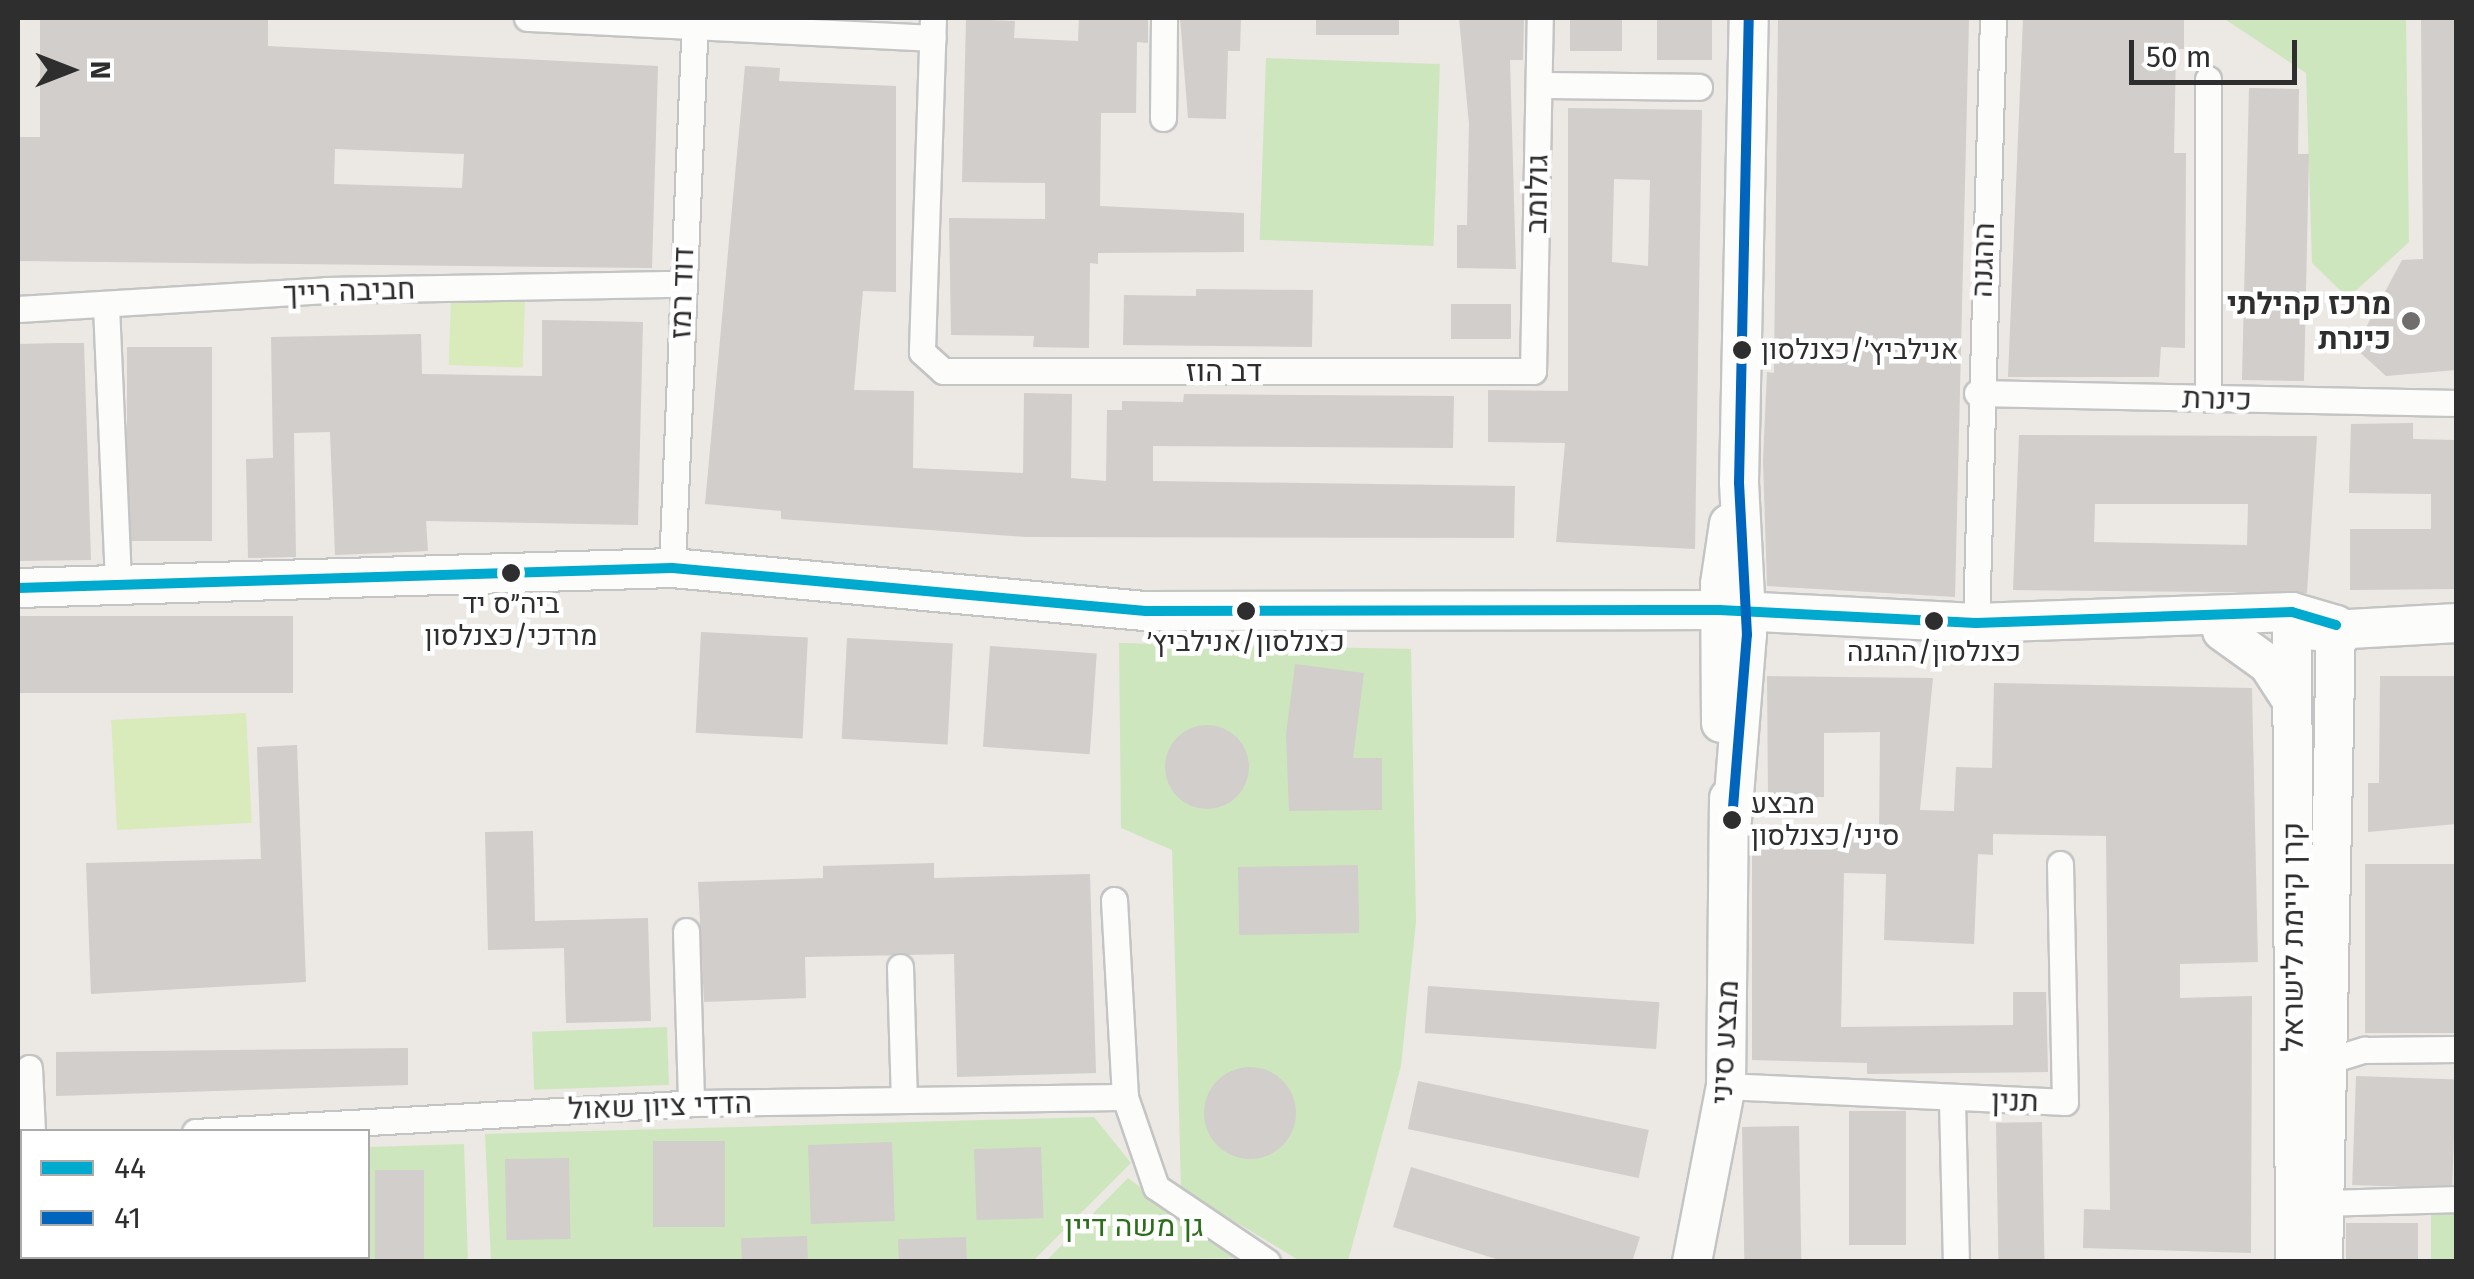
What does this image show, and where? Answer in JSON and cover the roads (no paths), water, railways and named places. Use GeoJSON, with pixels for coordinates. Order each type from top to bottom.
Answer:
{"type":"FeatureCollection","features":[{"type":"Feature","properties":{"kind":"street"},"geometry":{"type":"LineString","coordinates":[[527,18],[933,28]]}},
{"type":"Feature","properties":{"kind":"street"},"geometry":{"type":"LineString","coordinates":[[1163,118],[1164,18]]}},
{"type":"Feature","properties":{"kind":"street","name":"גולומב"},"geometry":{"type":"LineString","coordinates":[[1533,371],[1540,18]]}},
{"type":"Feature","properties":{"kind":"street","name":"מבצע סיני"},"geometry":{"type":"LineString","coordinates":[[1692,1262],[1726,1086],[1749,18]]}},
{"type":"Feature","properties":{"kind":"street","name":"ההגנה"},"geometry":{"type":"LineString","coordinates":[[1976,623],[1977,393],[1992,18]]}},
{"type":"Feature","properties":{"kind":"street","name":"דוד רמז"},"geometry":{"type":"LineString","coordinates":[[672,568],[695,20]]}},
{"type":"Feature","properties":{"kind":"street","name":"דב הוז"},"geometry":{"type":"LineString","coordinates":[[933,28],[922,352],[943,371],[1533,371]]}},
{"type":"Feature","properties":{"kind":"street"},"geometry":{"type":"LineString","coordinates":[[2208,79],[2208,399]]}},
{"type":"Feature","properties":{"kind":"street"},"geometry":{"type":"LineString","coordinates":[[1539,86],[1699,87]]}},
{"type":"Feature","properties":{"kind":"street","name":"חביבה רייך"},"geometry":{"type":"LineString","coordinates":[[18,309],[326,290],[681,284]]}},
{"type":"Feature","properties":{"kind":"street"},"geometry":{"type":"LineString","coordinates":[[106,306],[118,584]]}},
{"type":"Feature","properties":{"kind":"street","name":"כינרת"},"geometry":{"type":"LineString","coordinates":[[1977,393],[2456,403]]}},
{"type":"Feature","properties":{"kind":"street"},"geometry":{"type":"LineString","coordinates":[[18,588],[672,568],[1146,612],[1476,611],[1733,622],[2456,623]]}},
{"type":"Feature","properties":{"kind":"street"},"geometry":{"type":"LineString","coordinates":[[2156,622],[2222,632],[2292,625]]}},
{"type":"Feature","properties":{"kind":"street","name":"קרן קיימת לישראל"},"geometry":{"type":"LineString","coordinates":[[2292,625],[2295,1262]]}},
{"type":"Feature","properties":{"kind":"street","name":"קרן קיימת לישראל"},"geometry":{"type":"LineString","coordinates":[[2323,1262],[2336,625]]}},
{"type":"Feature","properties":{"kind":"street"},"geometry":{"type":"LineString","coordinates":[[2222,632],[2268,664],[2292,701]]}},
{"type":"Feature","properties":{"kind":"street","name":"תנין"},"geometry":{"type":"LineString","coordinates":[[1726,1086],[1952,1100],[2066,1102],[2060,864]]}},
{"type":"Feature","properties":{"kind":"street"},"geometry":{"type":"LineString","coordinates":[[1114,900],[1125,1097],[1156,1186],[1256,1258]]}},
{"type":"Feature","properties":{"kind":"street"},"geometry":{"type":"LineString","coordinates":[[686,932],[691,1103]]}},
{"type":"Feature","properties":{"kind":"street"},"geometry":{"type":"LineString","coordinates":[[900,967],[904,1100]]}},
{"type":"Feature","properties":{"kind":"street"},"geometry":{"type":"LineString","coordinates":[[2327,1061],[2364,1050],[2456,1049]]}},
{"type":"Feature","properties":{"kind":"street"},"geometry":{"type":"LineString","coordinates":[[29,1068],[32,1129]]}},
{"type":"Feature","properties":{"kind":"street","name":"הדדי ציון שאול"},"geometry":{"type":"LineString","coordinates":[[246,1129],[691,1103],[1125,1097]]}},
{"type":"Feature","properties":{"kind":"street"},"geometry":{"type":"LineString","coordinates":[[1952,1100],[1956,1262]]}},
{"type":"Feature","properties":{"kind":"street"},"geometry":{"type":"LineString","coordinates":[[2324,1203],[2456,1199]]}},
{"type":"Feature","properties":{"kind":"place","name":"מרכז קהילתי כינרת"},"geometry":{"type":"Point","coordinates":[2411,321]}},
{"type":"Feature","properties":{"kind":"place","name":"אנילביץ׳/כצנלסון"},"geometry":{"type":"Point","coordinates":[1742,350]}},
{"type":"Feature","properties":{"kind":"place","name":"ביה״ס יד מרדכי/כצנלסון"},"geometry":{"type":"Point","coordinates":[511,573]}},
{"type":"Feature","properties":{"kind":"place","name":"כצנלסון/אנילביץ׳"},"geometry":{"type":"Point","coordinates":[1246,611]}},
{"type":"Feature","properties":{"kind":"place","name":"כצנלסון/ההגנה"},"geometry":{"type":"Point","coordinates":[1934,621]}},
{"type":"Feature","properties":{"kind":"place","name":"מבצע סיני/כצנלסון"},"geometry":{"type":"Point","coordinates":[1732,820]}},
{"type":"Feature","properties":{"kind":"park label","name":"גן משה דיין"},"geometry":{"type":"Point","coordinates":[1134,1226]}}]}
